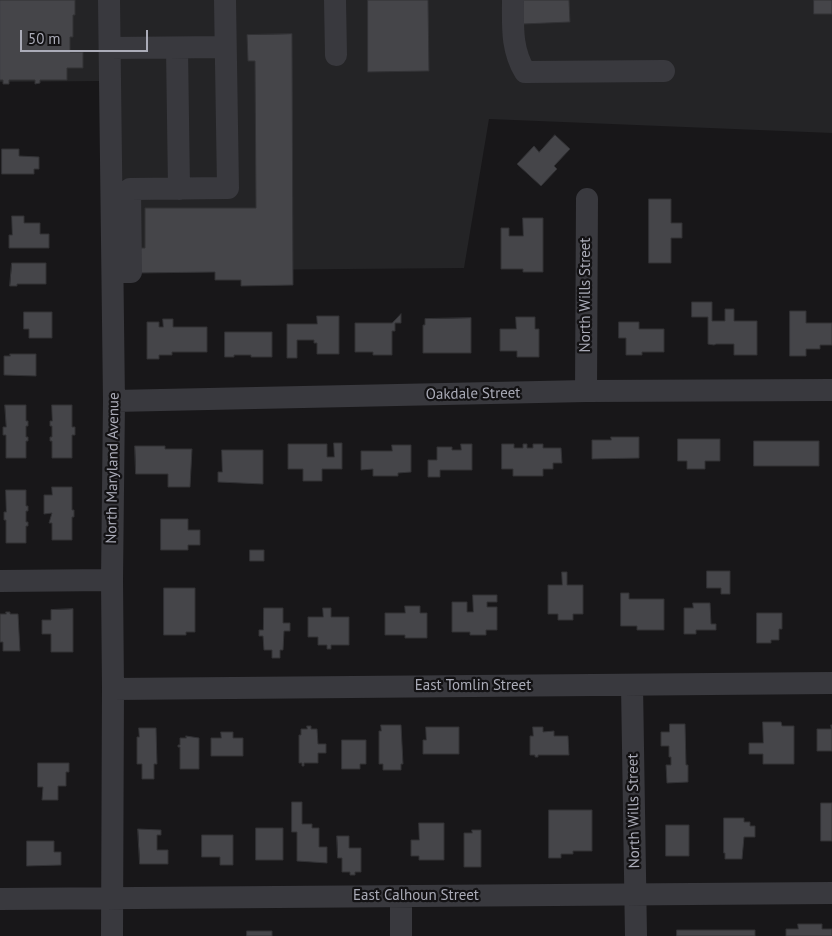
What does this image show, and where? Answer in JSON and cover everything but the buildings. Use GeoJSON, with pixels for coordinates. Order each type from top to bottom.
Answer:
{"type":"FeatureCollection","features":[{"type":"Feature","properties":{"kind":"street","name":"North Maryland Avenue"},"geometry":{"type":"LineString","coordinates":[[109,0],[114,401],[112,936]]}},
{"type":"Feature","properties":{"kind":"street"},"geometry":{"type":"LineString","coordinates":[[113,272],[131,272],[130,189],[228,188],[225,0]]}},
{"type":"Feature","properties":{"kind":"street"},"geometry":{"type":"LineString","coordinates":[[335,0],[336,55]]}},
{"type":"Feature","properties":{"kind":"street"},"geometry":{"type":"LineString","coordinates":[[513,0],[512,39],[519,62],[525,72],[664,71]]}},
{"type":"Feature","properties":{"kind":"street"},"geometry":{"type":"LineString","coordinates":[[110,48],[225,47]]}},
{"type":"Feature","properties":{"kind":"street"},"geometry":{"type":"LineString","coordinates":[[177,48],[180,189]]}},
{"type":"Feature","properties":{"kind":"street","name":"North Wills Street"},"geometry":{"type":"LineString","coordinates":[[586,391],[587,199]]}},
{"type":"Feature","properties":{"kind":"street","name":"Oakdale Street"},"geometry":{"type":"LineString","coordinates":[[114,401],[586,391],[832,390]]}},
{"type":"Feature","properties":{"kind":"street"},"geometry":{"type":"LineString","coordinates":[[0,581],[112,580]]}},
{"type":"Feature","properties":{"kind":"street","name":"East Tomlin Street"},"geometry":{"type":"LineString","coordinates":[[113,689],[832,683]]}},
{"type":"Feature","properties":{"kind":"street","name":"North Wills Street"},"geometry":{"type":"LineString","coordinates":[[632,685],[636,936]]}},
{"type":"Feature","properties":{"kind":"street","name":"East Calhoun Street"},"geometry":{"type":"LineString","coordinates":[[0,899],[832,892]]}},
{"type":"Feature","properties":{"kind":"street"},"geometry":{"type":"LineString","coordinates":[[401,896],[401,936]]}},
{"type":"Feature","properties":{"kind":"shaded area"},"geometry":{"type":"Polygon","coordinates":[[[0,0],[100,0],[101,81],[0,82],[0,0]]]}},
{"type":"Feature","properties":{"kind":"shaded area"},"geometry":{"type":"Polygon","coordinates":[[[118,0],[832,0],[832,133],[489,119],[464,268],[121,271],[118,0]]]}}]}
